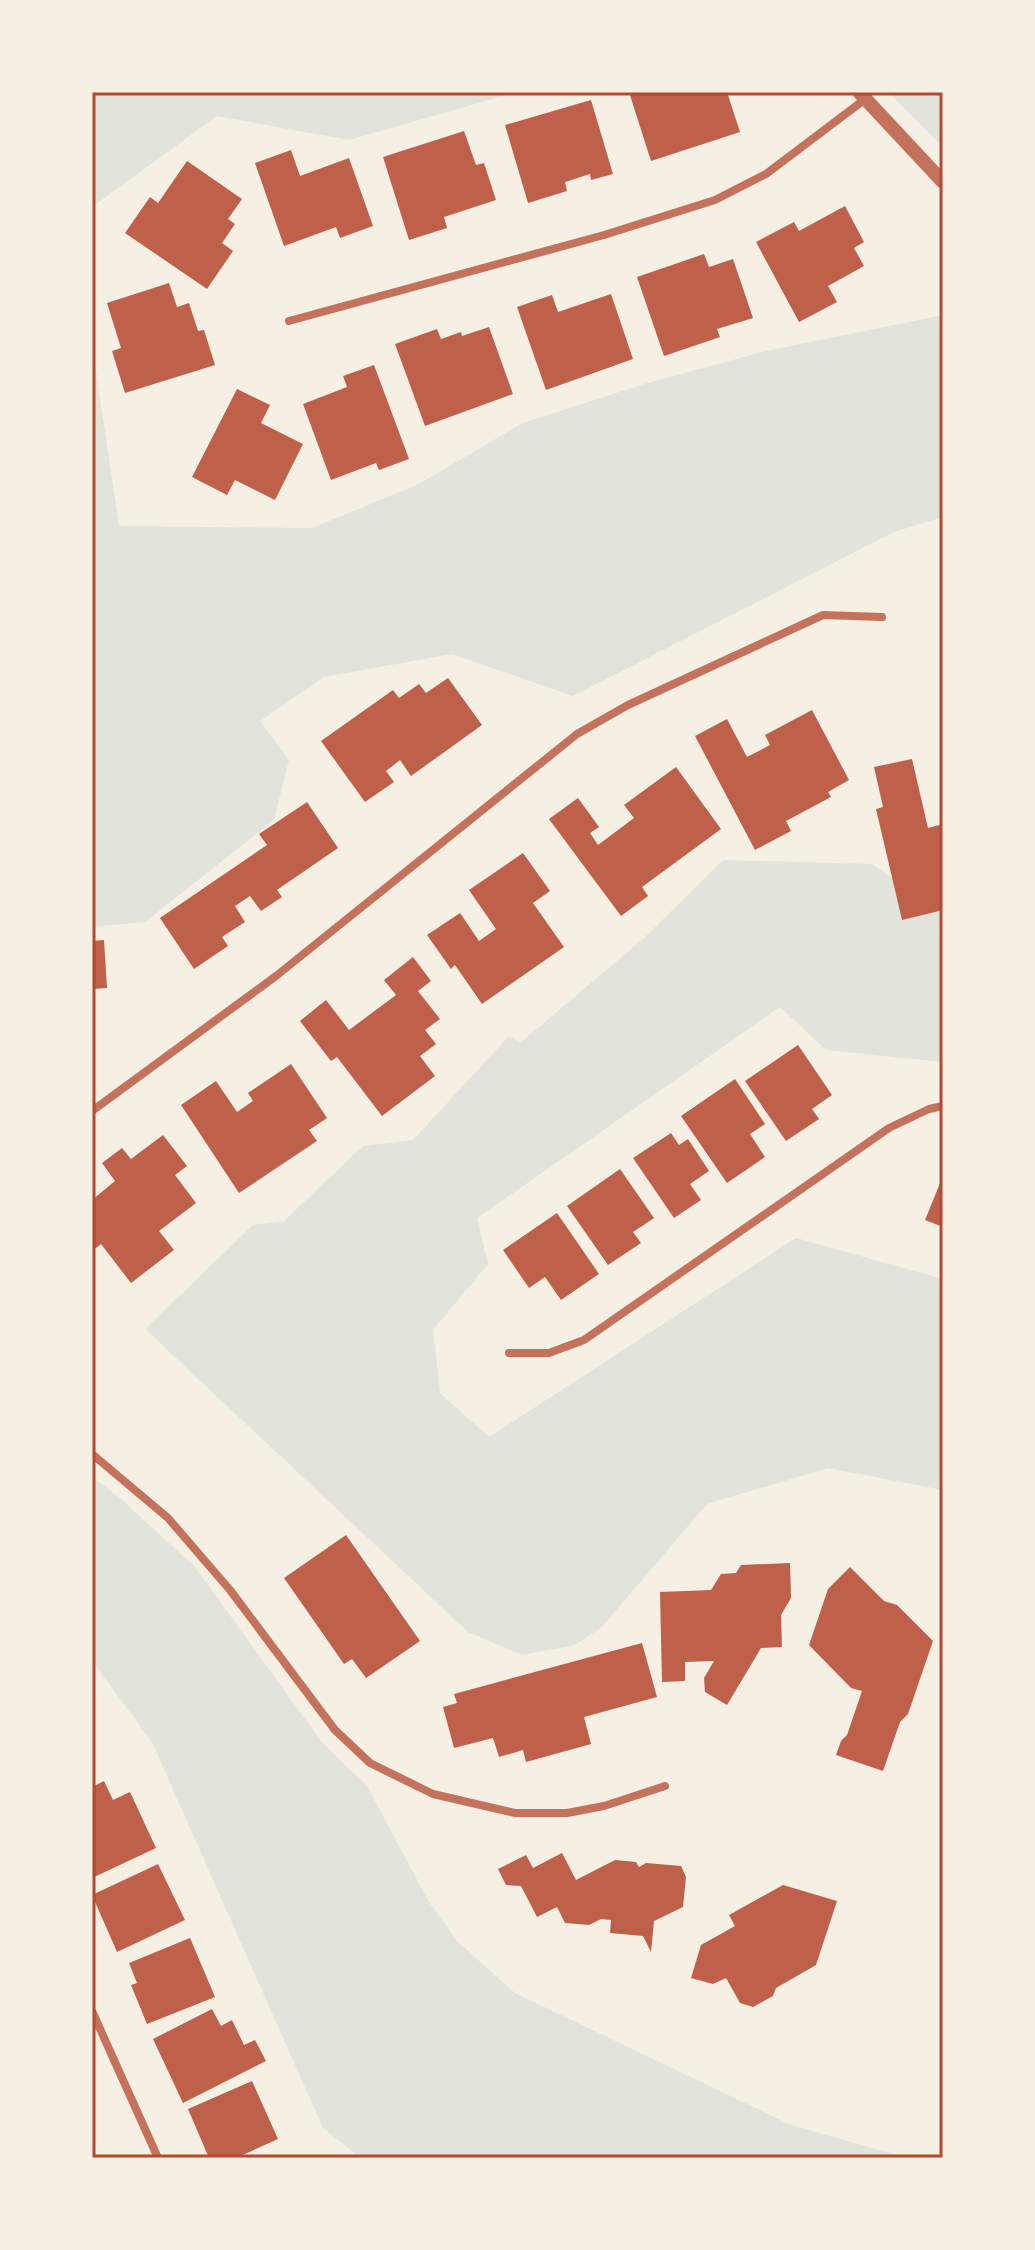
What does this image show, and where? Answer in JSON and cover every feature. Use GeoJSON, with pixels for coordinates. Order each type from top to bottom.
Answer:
{"type":"FeatureCollection","features":[{"type":"Feature","properties":{"kind":"street"},"geometry":{"type":"LineString","coordinates":[[289,321],[604,235],[715,200],[766,174],[862,96],[943,182]]}},
{"type":"Feature","properties":{"kind":"street"},"geometry":{"type":"LineString","coordinates":[[92,1111],[276,976],[577,734],[628,705],[823,615],[882,617]]}},
{"type":"Feature","properties":{"kind":"street"},"geometry":{"type":"LineString","coordinates":[[509,1353],[549,1353],[584,1340],[889,1128],[929,1109],[943,1106]]}},
{"type":"Feature","properties":{"kind":"street"},"geometry":{"type":"LineString","coordinates":[[92,1454],[168,1518],[230,1590],[335,1730],[370,1763],[433,1794],[515,1813],[567,1813],[604,1806],[665,1786]]}},
{"type":"Feature","properties":{"kind":"street"},"geometry":{"type":"LineString","coordinates":[[92,2011],[158,2158]]}},
{"type":"Feature","properties":{"kind":"shaded area"},"geometry":{"type":"Polygon","coordinates":[[[92,92],[517,92],[349,140],[217,116],[92,207],[92,92]]]}},
{"type":"Feature","properties":{"kind":"shaded area"},"geometry":{"type":"Polygon","coordinates":[[[889,92],[943,92],[943,147],[894,98],[889,92]]]}},
{"type":"Feature","properties":{"kind":"shaded area"},"geometry":{"type":"Polygon","coordinates":[[[943,315],[943,517],[894,532],[573,696],[452,654],[324,677],[260,721],[289,760],[274,820],[145,922],[92,927],[92,343],[119,526],[312,528],[417,485],[523,423],[644,384],[766,351],[943,315]]]}},
{"type":"Feature","properties":{"kind":"shaded area"},"geometry":{"type":"Polygon","coordinates":[[[723,860],[872,864],[943,914],[943,1062],[826,1050],[780,1007],[477,1218],[488,1264],[433,1330],[440,1393],[489,1437],[796,1238],[943,1279],[943,1490],[828,1468],[707,1504],[602,1627],[575,1645],[522,1655],[468,1632],[145,1329],[253,1225],[284,1221],[363,1146],[413,1140],[509,1036],[520,1043],[643,939],[723,860]]]}},
{"type":"Feature","properties":{"kind":"shaded area"},"geometry":{"type":"Polygon","coordinates":[[[92,1477],[120,1498],[195,1567],[321,1741],[367,1786],[429,1902],[457,1941],[515,1993],[791,2125],[908,2158],[361,2158],[323,2128],[152,1742],[92,1661],[92,1477]]]}},
{"type":"Feature","properties":{"kind":"building"},"geometry":{"type":"Polygon","coordinates":[[[629,92],[727,92],[740,132],[651,161],[629,92]]]}},
{"type":"Feature","properties":{"kind":"building"},"geometry":{"type":"Polygon","coordinates":[[[591,100],[613,174],[591,180],[590,174],[565,182],[567,191],[528,203],[505,125],[591,100]]]}},
{"type":"Feature","properties":{"kind":"building"},"geometry":{"type":"Polygon","coordinates":[[[464,131],[476,165],[484,163],[496,200],[444,217],[447,228],[409,240],[383,157],[464,131]]]}},
{"type":"Feature","properties":{"kind":"building"},"geometry":{"type":"Polygon","coordinates":[[[291,150],[300,176],[349,158],[373,226],[340,238],[336,227],[284,246],[255,163],[291,150]]]}},
{"type":"Feature","properties":{"kind":"building"},"geometry":{"type":"Polygon","coordinates":[[[187,161],[242,199],[228,219],[235,224],[222,243],[233,251],[207,289],[125,233],[150,197],[158,203],[187,161]]]}},
{"type":"Feature","properties":{"kind":"building"},"geometry":{"type":"Polygon","coordinates":[[[845,206],[864,242],[854,248],[864,266],[828,286],[837,302],[799,322],[756,242],[794,222],[799,231],[845,206]]]}},
{"type":"Feature","properties":{"kind":"building"},"geometry":{"type":"Polygon","coordinates":[[[704,254],[709,267],[733,259],[753,318],[717,329],[720,337],[664,356],[637,277],[704,254]]]}},
{"type":"Feature","properties":{"kind":"building"},"geometry":{"type":"Polygon","coordinates":[[[169,283],[177,307],[189,303],[198,331],[204,330],[215,365],[125,393],[112,351],[121,348],[107,303],[169,283]]]}},
{"type":"Feature","properties":{"kind":"building"},"geometry":{"type":"Polygon","coordinates":[[[611,294],[633,359],[546,390],[517,307],[552,295],[558,312],[611,294]]]}},
{"type":"Feature","properties":{"kind":"building"},"geometry":{"type":"Polygon","coordinates":[[[489,327],[513,394],[425,426],[395,344],[437,329],[441,339],[489,327]]]}},
{"type":"Feature","properties":{"kind":"building"},"geometry":{"type":"Polygon","coordinates":[[[374,365],[409,459],[379,470],[376,463],[331,480],[303,404],[347,387],[343,376],[374,365]]]}},
{"type":"Feature","properties":{"kind":"building"},"geometry":{"type":"Polygon","coordinates":[[[237,389],[270,405],[261,423],[303,444],[275,500],[235,480],[227,495],[192,477],[237,389]]]}},
{"type":"Feature","properties":{"kind":"building"},"geometry":{"type":"Polygon","coordinates":[[[448,678],[482,725],[411,776],[400,760],[386,771],[394,782],[365,802],[321,741],[393,690],[399,698],[419,684],[426,693],[448,678]]]}},
{"type":"Feature","properties":{"kind":"building"},"geometry":{"type":"Polygon","coordinates":[[[812,710],[849,780],[828,792],[831,797],[786,821],[791,831],[755,850],[695,736],[727,719],[747,757],[770,745],[765,735],[812,710]]]}},
{"type":"Feature","properties":{"kind":"building"},"geometry":{"type":"Polygon","coordinates":[[[912,759],[928,828],[943,824],[943,910],[902,920],[876,809],[883,807],[874,767],[912,759]]]}},
{"type":"Feature","properties":{"kind":"building"},"geometry":{"type":"Polygon","coordinates":[[[676,767],[721,829],[642,887],[648,896],[621,916],[549,819],[578,798],[599,827],[590,833],[598,845],[634,818],[624,805],[676,767]]]}},
{"type":"Feature","properties":{"kind":"building"},"geometry":{"type":"Polygon","coordinates":[[[307,802],[338,848],[277,890],[282,897],[261,911],[250,896],[235,906],[245,922],[222,937],[228,946],[194,969],[160,918],[267,845],[259,834],[307,802]]]}},
{"type":"Feature","properties":{"kind":"building"},"geometry":{"type":"Polygon","coordinates":[[[523,853],[550,891],[533,903],[564,947],[482,1004],[455,965],[451,969],[427,935],[460,913],[479,941],[496,929],[469,890],[523,853]]]}},
{"type":"Feature","properties":{"kind":"building"},"geometry":{"type":"Polygon","coordinates":[[[104,940],[107,988],[92,989],[92,941],[104,940]]]}},
{"type":"Feature","properties":{"kind":"building"},"geometry":{"type":"Polygon","coordinates":[[[413,957],[431,981],[418,991],[440,1019],[425,1030],[436,1044],[420,1056],[435,1076],[382,1116],[337,1057],[331,1061],[300,1021],[326,1000],[349,1030],[396,995],[384,980],[413,957]]]}},
{"type":"Feature","properties":{"kind":"building"},"geometry":{"type":"Polygon","coordinates":[[[798,1045],[832,1095],[812,1109],[819,1119],[786,1141],[745,1081],[798,1045]]]}},
{"type":"Feature","properties":{"kind":"building"},"geometry":{"type":"Polygon","coordinates":[[[291,1064],[327,1118],[309,1130],[317,1141],[239,1193],[181,1105],[216,1081],[237,1112],[253,1101],[248,1093],[291,1064]]]}},
{"type":"Feature","properties":{"kind":"building"},"geometry":{"type":"Polygon","coordinates":[[[735,1079],[765,1124],[750,1134],[765,1157],[727,1183],[681,1116],[735,1079]]]}},
{"type":"Feature","properties":{"kind":"building"},"geometry":{"type":"Polygon","coordinates":[[[671,1133],[679,1145],[688,1139],[709,1171],[690,1184],[701,1200],[674,1218],[633,1158],[671,1133]]]}},
{"type":"Feature","properties":{"kind":"building"},"geometry":{"type":"Polygon","coordinates":[[[163,1135],[187,1166],[175,1175],[196,1203],[159,1231],[174,1250],[131,1283],[101,1244],[92,1251],[92,1200],[115,1181],[102,1163],[122,1148],[131,1159],[163,1135]]]}},
{"type":"Feature","properties":{"kind":"building"},"geometry":{"type":"Polygon","coordinates":[[[620,1169],[654,1218],[633,1232],[641,1243],[608,1265],[567,1206],[620,1169]]]}},
{"type":"Feature","properties":{"kind":"building"},"geometry":{"type":"Polygon","coordinates":[[[943,1176],[943,1227],[925,1220],[943,1176]]]}},
{"type":"Feature","properties":{"kind":"building"},"geometry":{"type":"Polygon","coordinates":[[[557,1213],[599,1274],[561,1300],[545,1277],[529,1288],[503,1250],[557,1213]]]}},
{"type":"Feature","properties":{"kind":"building"},"geometry":{"type":"Polygon","coordinates":[[[346,1535],[420,1641],[366,1678],[352,1659],[344,1664],[284,1578],[346,1535]]]}},
{"type":"Feature","properties":{"kind":"building"},"geometry":{"type":"Polygon","coordinates":[[[790,1563],[791,1598],[781,1615],[782,1647],[761,1648],[727,1705],[705,1692],[704,1678],[714,1661],[685,1662],[685,1681],[662,1682],[660,1592],[711,1590],[721,1574],[736,1573],[741,1565],[790,1563]]]}},
{"type":"Feature","properties":{"kind":"building"},"geometry":{"type":"Polygon","coordinates":[[[850,1567],[884,1601],[897,1605],[933,1641],[908,1714],[900,1722],[883,1771],[836,1755],[847,1735],[862,1691],[851,1688],[809,1645],[828,1589],[850,1567]]]}},
{"type":"Feature","properties":{"kind":"building"},"geometry":{"type":"Polygon","coordinates":[[[642,1643],[657,1697],[584,1717],[591,1744],[526,1762],[523,1750],[499,1757],[493,1738],[454,1748],[443,1707],[457,1703],[454,1694],[642,1643]]]}},
{"type":"Feature","properties":{"kind":"building"},"geometry":{"type":"Polygon","coordinates":[[[104,1781],[113,1800],[130,1792],[156,1848],[92,1878],[92,1787],[104,1781]]]}},
{"type":"Feature","properties":{"kind":"building"},"geometry":{"type":"Polygon","coordinates":[[[562,1853],[576,1880],[615,1860],[636,1862],[639,1867],[646,1863],[681,1866],[686,1877],[683,1907],[654,1921],[651,1952],[643,1936],[610,1933],[611,1920],[601,1919],[589,1925],[565,1923],[557,1907],[537,1917],[521,1886],[506,1885],[498,1869],[526,1855],[533,1868],[562,1853]]]}},
{"type":"Feature","properties":{"kind":"building"},"geometry":{"type":"Polygon","coordinates":[[[158,1864],[185,1920],[117,1952],[92,1895],[158,1864]]]}},
{"type":"Feature","properties":{"kind":"building"},"geometry":{"type":"Polygon","coordinates":[[[783,1885],[837,1901],[816,1965],[776,1988],[773,1996],[753,2007],[740,2003],[726,1978],[713,1984],[691,1978],[701,1945],[735,1926],[729,1915],[783,1885]]]}},
{"type":"Feature","properties":{"kind":"building"},"geometry":{"type":"Polygon","coordinates":[[[190,1938],[215,1997],[147,2024],[131,1985],[137,1983],[129,1963],[190,1938]]]}},
{"type":"Feature","properties":{"kind":"building"},"geometry":{"type":"Polygon","coordinates":[[[212,2009],[221,2026],[232,2020],[244,2045],[255,2040],[266,2061],[183,2103],[153,2039],[212,2009]]]}},
{"type":"Feature","properties":{"kind":"building"},"geometry":{"type":"Polygon","coordinates":[[[252,2081],[278,2139],[236,2158],[209,2158],[188,2109],[252,2081]]]}}]}
